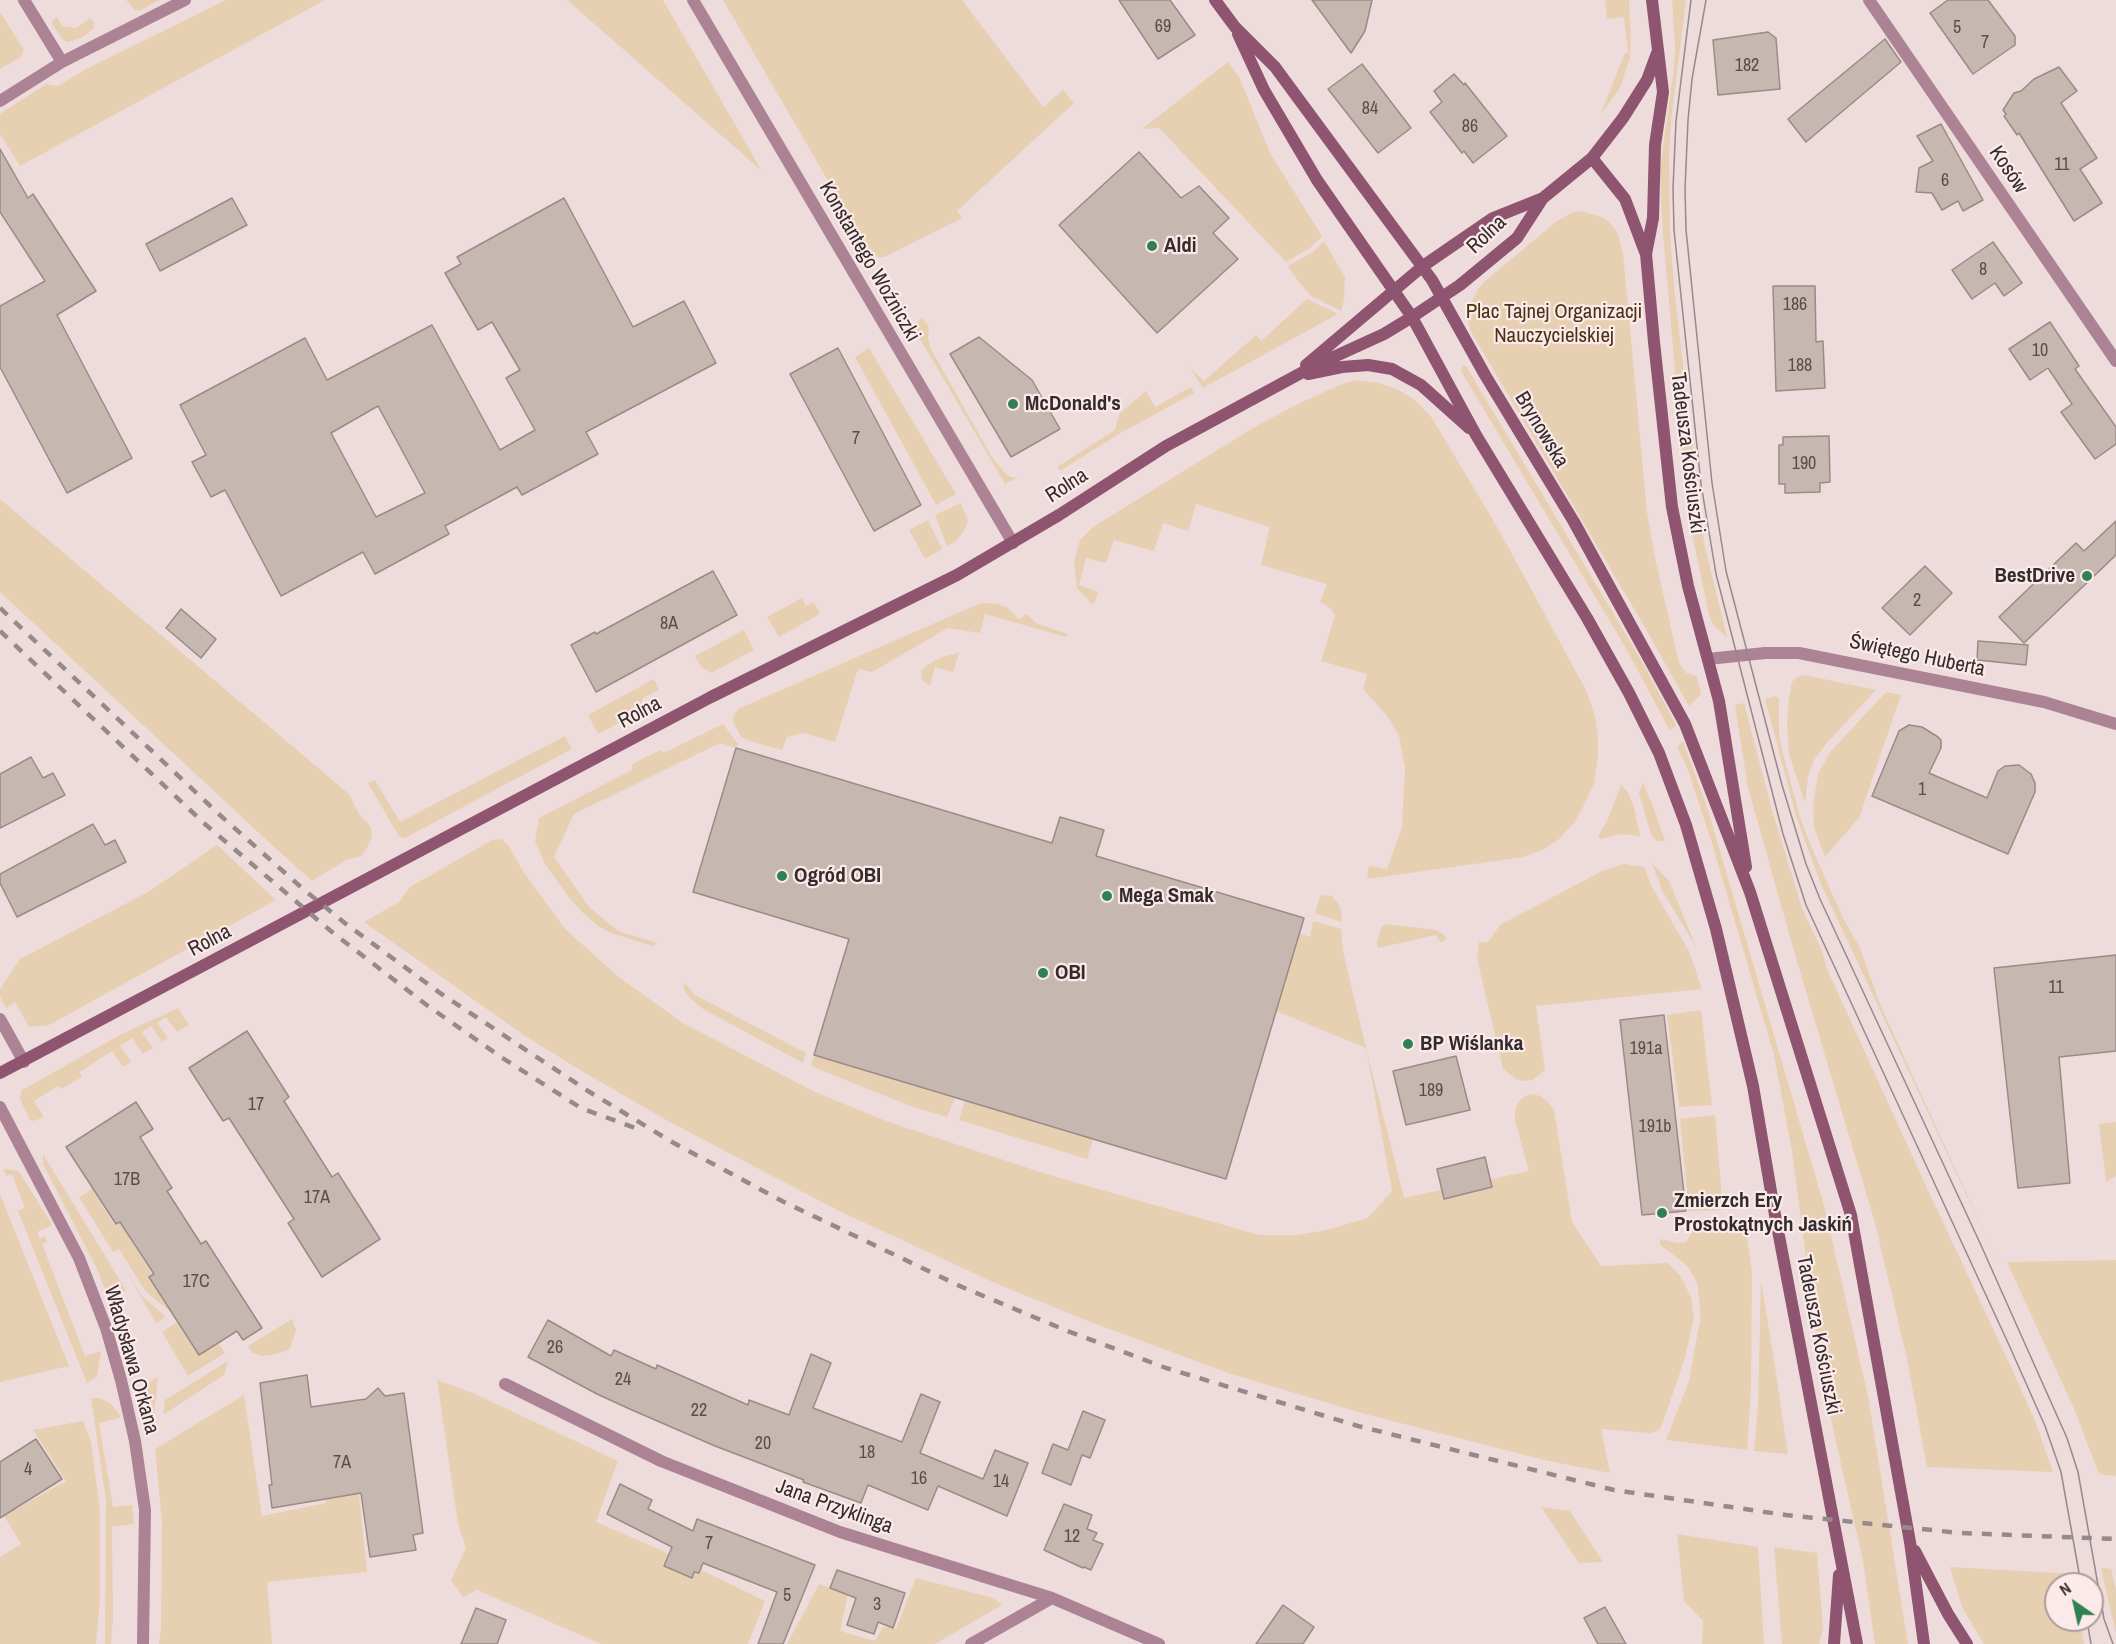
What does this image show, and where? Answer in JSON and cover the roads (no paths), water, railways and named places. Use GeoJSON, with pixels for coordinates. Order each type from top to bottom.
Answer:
{"type":"FeatureCollection","features":[{"type":"Feature","properties":{"kind":"main road","name":"Brynowska"},"geometry":{"type":"LineString","coordinates":[[1215,0],[1235,27],[1275,67],[1423,266],[1443,297],[1485,375],[1585,541],[1685,724],[1750,892]]}},
{"type":"Feature","properties":{"kind":"main road","name":"Tadeusza Kościuszki"},"geometry":{"type":"LineString","coordinates":[[1652,0],[1664,92],[1655,145],[1653,218],[1646,254],[1672,507],[1688,586],[1719,701],[1750,892]]}},
{"type":"Feature","properties":{"kind":"main road","name":"Brynowska"},"geometry":{"type":"LineString","coordinates":[[1235,27],[1264,90],[1317,180],[1412,317],[1476,435],[1587,618],[1659,753],[1686,825]]}},
{"type":"Feature","properties":{"kind":"main road","name":"Rolna"},"geometry":{"type":"LineString","coordinates":[[1292,378],[1423,266],[1493,218],[1543,198],[1592,158],[1629,109],[1647,80],[1657,52]]}},
{"type":"Feature","properties":{"kind":"main road"},"geometry":{"type":"LineString","coordinates":[[1592,158],[1625,199],[1646,254]]}},
{"type":"Feature","properties":{"kind":"main road","name":"Rolna"},"geometry":{"type":"LineString","coordinates":[[0,1073],[711,697],[957,575],[1013,543],[1166,446],[1292,378],[1384,334],[1443,297],[1517,238],[1543,198]]}},
{"type":"Feature","properties":{"kind":"main road"},"geometry":{"type":"LineString","coordinates":[[1292,378],[1342,367],[1368,365],[1392,369],[1421,385],[1476,435]]}},
{"type":"Feature","properties":{"kind":"main road","name":"Tadeusza Kościuszki"},"geometry":{"type":"LineString","coordinates":[[1686,825],[1716,929],[1753,1086],[1775,1215],[1857,1644]]}},
{"type":"Feature","properties":{"kind":"main road"},"geometry":{"type":"LineString","coordinates":[[1750,892],[1851,1215],[1910,1542],[1924,1644]]}},
{"type":"Feature","properties":{"kind":"main road"},"geometry":{"type":"LineString","coordinates":[[1910,1542],[1948,1614],[1967,1644]]}},
{"type":"Feature","properties":{"kind":"main road"},"geometry":{"type":"LineString","coordinates":[[1834,1644],[1840,1558]]}},
{"type":"Feature","properties":{"kind":"street"},"geometry":{"type":"LineString","coordinates":[[24,0],[62,62]]}},
{"type":"Feature","properties":{"kind":"street"},"geometry":{"type":"LineString","coordinates":[[0,100],[62,62],[185,0]]}},
{"type":"Feature","properties":{"kind":"street","name":"Konstantego Woźniczki"},"geometry":{"type":"LineString","coordinates":[[693,0],[1013,543]]}},
{"type":"Feature","properties":{"kind":"street","name":"Kosów"},"geometry":{"type":"LineString","coordinates":[[1869,0],[2116,361]]}},
{"type":"Feature","properties":{"kind":"street","name":"Świętego Huberta"},"geometry":{"type":"LineString","coordinates":[[1708,659],[1765,653],[1799,653],[2044,702],[2116,724]]}},
{"type":"Feature","properties":{"kind":"street"},"geometry":{"type":"LineString","coordinates":[[0,1019],[24,1062]]}},
{"type":"Feature","properties":{"kind":"street","name":"Władysława Orkana"},"geometry":{"type":"LineString","coordinates":[[0,1107],[79,1258],[106,1328],[121,1380],[135,1441],[145,1510],[143,1644]]}},
{"type":"Feature","properties":{"kind":"street","name":"Jana Przyklinga"},"geometry":{"type":"LineString","coordinates":[[505,1384],[661,1461],[840,1532],[1052,1598],[1159,1644]]}},
{"type":"Feature","properties":{"kind":"street"},"geometry":{"type":"LineString","coordinates":[[971,1644],[1052,1598]]}},
{"type":"Feature","properties":{"kind":"tram line"},"geometry":{"type":"LineString","coordinates":[[1691,0],[1676,121],[1674,230],[1701,484],[1716,574],[1783,834],[1806,905],[2045,1426],[2061,1472],[2079,1572]]}},
{"type":"Feature","properties":{"kind":"tram line"},"geometry":{"type":"LineString","coordinates":[[1706,0],[1692,79],[1688,120],[1686,230],[1712,483],[1726,571],[1782,785],[1806,864],[2067,1438],[2078,1472],[2104,1619],[2113,1644]]}},
{"type":"Feature","properties":{"kind":"tram line"},"geometry":{"type":"LineString","coordinates":[[2089,1632],[2091,1644]]}},
{"type":"Feature","properties":{"kind":"railway"},"geometry":{"type":"LineString","coordinates":[[0,608],[221,816],[302,888],[346,924],[440,993],[588,1091],[672,1142],[784,1202],[962,1287],[1065,1330],[1166,1368],[1358,1426],[1614,1490],[1786,1515],[1960,1533],[2116,1539]]}},
{"type":"Feature","properties":{"kind":"railway"},"geometry":{"type":"LineString","coordinates":[[0,631],[206,825],[332,932],[428,1006],[501,1057],[581,1108],[643,1131]]}},
{"type":"Feature","properties":{"kind":"place","name":"Aldi"},"geometry":{"type":"Point","coordinates":[1152,246]}},
{"type":"Feature","properties":{"kind":"place","name":"McDonald's"},"geometry":{"type":"Point","coordinates":[1013,404]}},
{"type":"Feature","properties":{"kind":"place","name":"BestDrive"},"geometry":{"type":"Point","coordinates":[2087,576]}},
{"type":"Feature","properties":{"kind":"place","name":"Ogród OBI"},"geometry":{"type":"Point","coordinates":[782,876]}},
{"type":"Feature","properties":{"kind":"place","name":"Mega Smak"},"geometry":{"type":"Point","coordinates":[1107,896]}},
{"type":"Feature","properties":{"kind":"place","name":"OBI"},"geometry":{"type":"Point","coordinates":[1043,973]}},
{"type":"Feature","properties":{"kind":"place","name":"BP Wiślanka"},"geometry":{"type":"Point","coordinates":[1408,1044]}},
{"type":"Feature","properties":{"kind":"place","name":"Zmierzch Ery Prostokątnych Jaskiń"},"geometry":{"type":"Point","coordinates":[1662,1213]}},
{"type":"Feature","properties":{"kind":"park label","name":"Plac Tajnej Organizacji Nauczycielskiej"},"geometry":{"type":"Point","coordinates":[1554,324]}}]}
